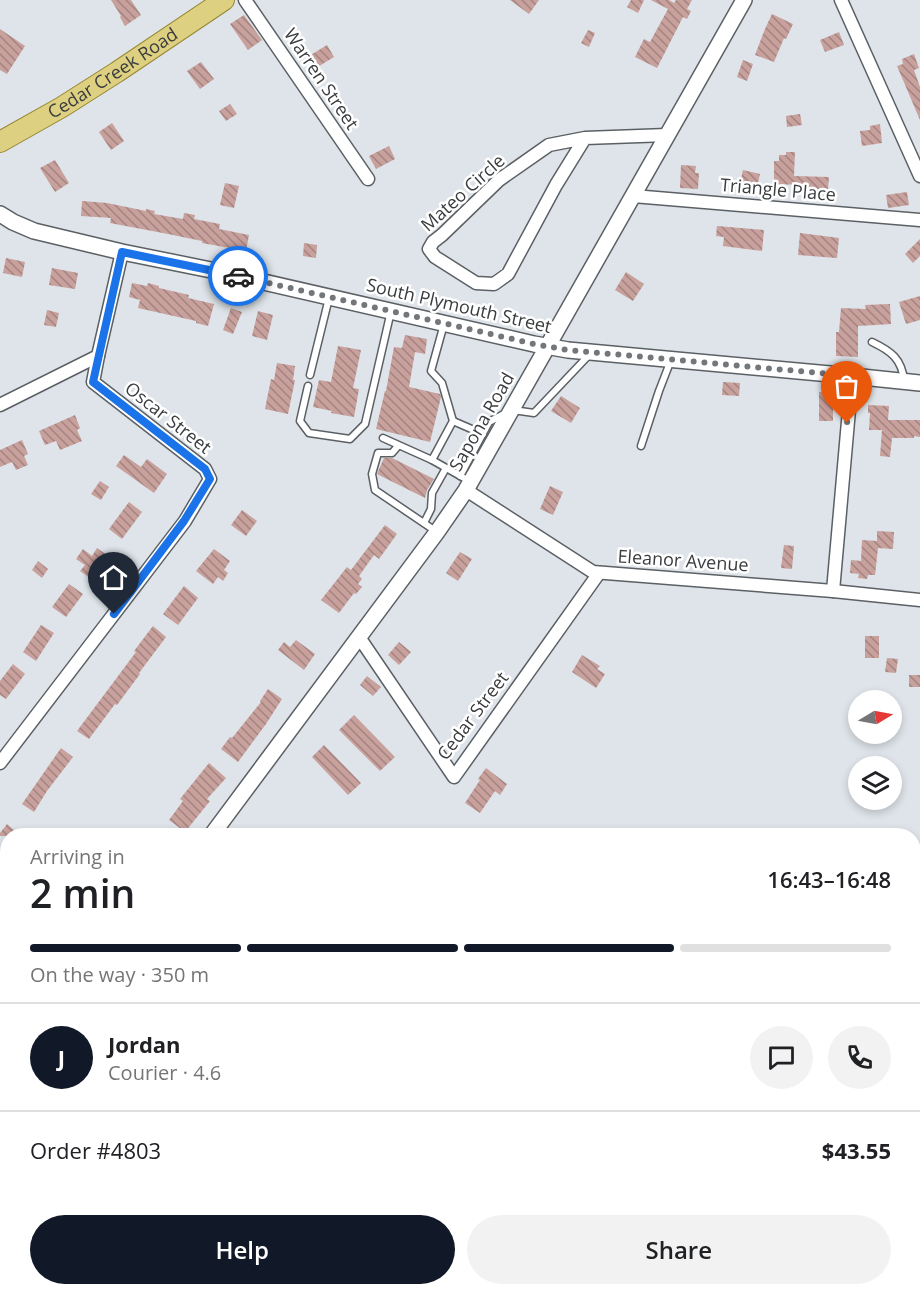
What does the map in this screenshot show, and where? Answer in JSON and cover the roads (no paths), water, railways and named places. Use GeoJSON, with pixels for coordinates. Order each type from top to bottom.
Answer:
{"type":"FeatureCollection","features":[{"type":"Feature","properties":{"kind":"main road","name":"Cedar Creek Road"},"geometry":{"type":"LineString","coordinates":[[0,142],[62,107],[224,0]]}},
{"type":"Feature","properties":{"kind":"street","name":"Warren Street"},"geometry":{"type":"LineString","coordinates":[[245,0],[368,179]]}},
{"type":"Feature","properties":{"kind":"street","name":"Sapona Road"},"geometry":{"type":"LineString","coordinates":[[218,828],[437,532],[512,410],[744,0]]}},
{"type":"Feature","properties":{"kind":"street"},"geometry":{"type":"LineString","coordinates":[[841,0],[920,176]]}},
{"type":"Feature","properties":{"kind":"street","name":"Mateo Circle"},"geometry":{"type":"LineString","coordinates":[[585,138],[556,185],[508,274],[494,284],[476,283],[435,257],[429,249],[433,242],[499,180],[549,145],[585,138],[667,135]]}},
{"type":"Feature","properties":{"kind":"street","name":"Triangle Place"},"geometry":{"type":"LineString","coordinates":[[633,196],[920,220]]}},
{"type":"Feature","properties":{"kind":"street","name":"South Plymouth Street"},"geometry":{"type":"LineString","coordinates":[[0,214],[34,231],[548,347],[920,383]]}},
{"type":"Feature","properties":{"kind":"street"},"geometry":{"type":"LineString","coordinates":[[0,405],[98,356],[122,252]]}},
{"type":"Feature","properties":{"kind":"street","name":"Oscar Street"},"geometry":{"type":"LineString","coordinates":[[0,763],[184,521],[210,479],[205,469],[93,382],[98,356]]}},
{"type":"Feature","properties":{"kind":"street"},"geometry":{"type":"LineString","coordinates":[[833,591],[852,376]]}},
{"type":"Feature","properties":{"kind":"street","name":"Eleanor Avenue"},"geometry":{"type":"LineString","coordinates":[[466,483],[593,572],[920,600]]}},
{"type":"Feature","properties":{"kind":"street","name":"Cedar Street"},"geometry":{"type":"LineString","coordinates":[[359,637],[454,777],[599,573]]}},
{"type":"Feature","properties":{"kind":"lane"},"geometry":{"type":"LineString","coordinates":[[310,375],[330,297]]}},
{"type":"Feature","properties":{"kind":"lane"},"geometry":{"type":"LineString","coordinates":[[308,386],[300,421],[309,433],[350,440],[365,424],[391,311]]}},
{"type":"Feature","properties":{"kind":"lane"},"geometry":{"type":"LineString","coordinates":[[432,460],[453,421],[442,383],[431,371],[444,323]]}},
{"type":"Feature","properties":{"kind":"lane"},"geometry":{"type":"LineString","coordinates":[[872,342],[885,348],[898,361],[903,370],[904,381]]}},
{"type":"Feature","properties":{"kind":"lane"},"geometry":{"type":"LineString","coordinates":[[383,438],[432,460],[466,483],[489,422],[512,410],[534,413],[591,352]]}},
{"type":"Feature","properties":{"kind":"lane"},"geometry":{"type":"LineString","coordinates":[[641,446],[671,360]]}},
{"type":"Feature","properties":{"kind":"lane"},"geometry":{"type":"LineString","coordinates":[[453,421],[483,434]]}},
{"type":"Feature","properties":{"kind":"lane"},"geometry":{"type":"LineString","coordinates":[[398,446],[392,453],[378,453],[372,474],[375,490],[437,532]]}},
{"type":"Feature","properties":{"kind":"lane"},"geometry":{"type":"LineString","coordinates":[[424,523],[431,509],[432,493],[446,468]]}}]}
